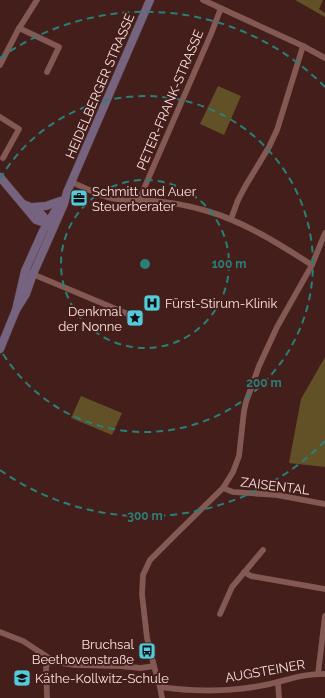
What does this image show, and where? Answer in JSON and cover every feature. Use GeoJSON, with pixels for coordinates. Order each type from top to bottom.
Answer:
{"type":"FeatureCollection","features":[{"type":"Feature","properties":{"kind":"main road","name":"HEIDELBERGER STRASSE"},"geometry":{"type":"LineString","coordinates":[[67,192],[150,0]]}},
{"type":"Feature","properties":{"kind":"main road"},"geometry":{"type":"LineString","coordinates":[[0,177],[36,220],[51,225]]}},
{"type":"Feature","properties":{"kind":"main road"},"geometry":{"type":"LineString","coordinates":[[16,310],[26,294],[61,200],[67,192]]}},
{"type":"Feature","properties":{"kind":"main road"},"geometry":{"type":"LineString","coordinates":[[0,349],[16,310],[25,271],[36,245],[64,204],[67,192]]}},
{"type":"Feature","properties":{"kind":"main road"},"geometry":{"type":"LineString","coordinates":[[33,207],[46,206],[61,200]]}},
{"type":"Feature","properties":{"kind":"main road"},"geometry":{"type":"LineString","coordinates":[[22,203],[33,207],[42,214],[51,225]]}},
{"type":"Feature","properties":{"kind":"street"},"geometry":{"type":"LineString","coordinates":[[0,65],[19,28],[37,0]]}},
{"type":"Feature","properties":{"kind":"street"},"geometry":{"type":"LineString","coordinates":[[203,0],[303,46],[325,58]]}},
{"type":"Feature","properties":{"kind":"street","name":"PETER-FRANK-STRASSE"},"geometry":{"type":"LineString","coordinates":[[139,200],[221,8]]}},
{"type":"Feature","properties":{"kind":"street"},"geometry":{"type":"LineString","coordinates":[[19,28],[59,47],[47,72]]}},
{"type":"Feature","properties":{"kind":"street"},"geometry":{"type":"LineString","coordinates":[[231,219],[238,200],[269,147],[276,130],[303,46]]}},
{"type":"Feature","properties":{"kind":"street"},"geometry":{"type":"LineString","coordinates":[[0,117],[19,128],[3,158]]}},
{"type":"Feature","properties":{"kind":"street"},"geometry":{"type":"LineString","coordinates":[[71,182],[110,198],[154,201],[190,207],[231,219],[260,233],[312,265]]}},
{"type":"Feature","properties":{"kind":"street"},"geometry":{"type":"LineString","coordinates":[[162,698],[147,638],[142,594],[143,575],[150,560],[223,488],[233,472],[239,456],[246,402],[259,366],[277,328],[312,265],[325,233]]}},
{"type":"Feature","properties":{"kind":"street"},"geometry":{"type":"LineString","coordinates":[[25,271],[128,314],[131,323]]}},
{"type":"Feature","properties":{"kind":"street","name":"ZAISENTAL"},"geometry":{"type":"LineString","coordinates":[[223,488],[233,492],[277,495],[325,504]]}},
{"type":"Feature","properties":{"kind":"street"},"geometry":{"type":"LineString","coordinates":[[220,614],[232,587],[263,550]]}},
{"type":"Feature","properties":{"kind":"street"},"geometry":{"type":"LineString","coordinates":[[244,572],[251,576],[325,589]]}},
{"type":"Feature","properties":{"kind":"street"},"geometry":{"type":"LineString","coordinates":[[318,674],[325,616]]}},
{"type":"Feature","properties":{"kind":"street"},"geometry":{"type":"LineString","coordinates":[[0,632],[23,640],[48,658],[61,663],[141,668],[154,666]]}},
{"type":"Feature","properties":{"kind":"street"},"geometry":{"type":"LineString","coordinates":[[47,698],[46,668],[48,658]]}},
{"type":"Feature","properties":{"kind":"street","name":"AUGSTEINER"},"geometry":{"type":"LineString","coordinates":[[160,687],[196,691],[220,690],[253,687],[298,676],[325,674]]}},
{"type":"Feature","properties":{"kind":"street"},"geometry":{"type":"LineString","coordinates":[[278,682],[280,698]]}},
{"type":"Feature","properties":{"kind":"shaded area"},"geometry":{"type":"Polygon","coordinates":[[[295,0],[323,0],[319,9],[325,13],[325,17],[295,0]]]}},
{"type":"Feature","properties":{"kind":"shaded area"},"geometry":{"type":"Polygon","coordinates":[[[218,86],[241,96],[224,135],[200,124],[218,86]]]}},
{"type":"Feature","properties":{"kind":"shaded area"},"geometry":{"type":"Polygon","coordinates":[[[325,357],[325,467],[289,463],[301,399],[325,357]]]}},
{"type":"Feature","properties":{"kind":"shaded area"},"geometry":{"type":"Polygon","coordinates":[[[81,396],[122,413],[112,435],[71,418],[81,396]]]}},
{"type":"Feature","properties":{"kind":"place","name":"Schmitt und Auer Steuerberater"},"geometry":{"type":"Point","coordinates":[79,198]}},
{"type":"Feature","properties":{"kind":"place","name":"Fürst-Stirum-Klinik"},"geometry":{"type":"Point","coordinates":[152,303]}},
{"type":"Feature","properties":{"kind":"place","name":"Denkmal der Nonne"},"geometry":{"type":"Point","coordinates":[135,318]}},
{"type":"Feature","properties":{"kind":"place","name":"Bruchsal Beethovenstraße"},"geometry":{"type":"Point","coordinates":[147,651]}},
{"type":"Feature","properties":{"kind":"place","name":"Käthe-Kollwitz-Schule"},"geometry":{"type":"Point","coordinates":[22,678]}}]}
